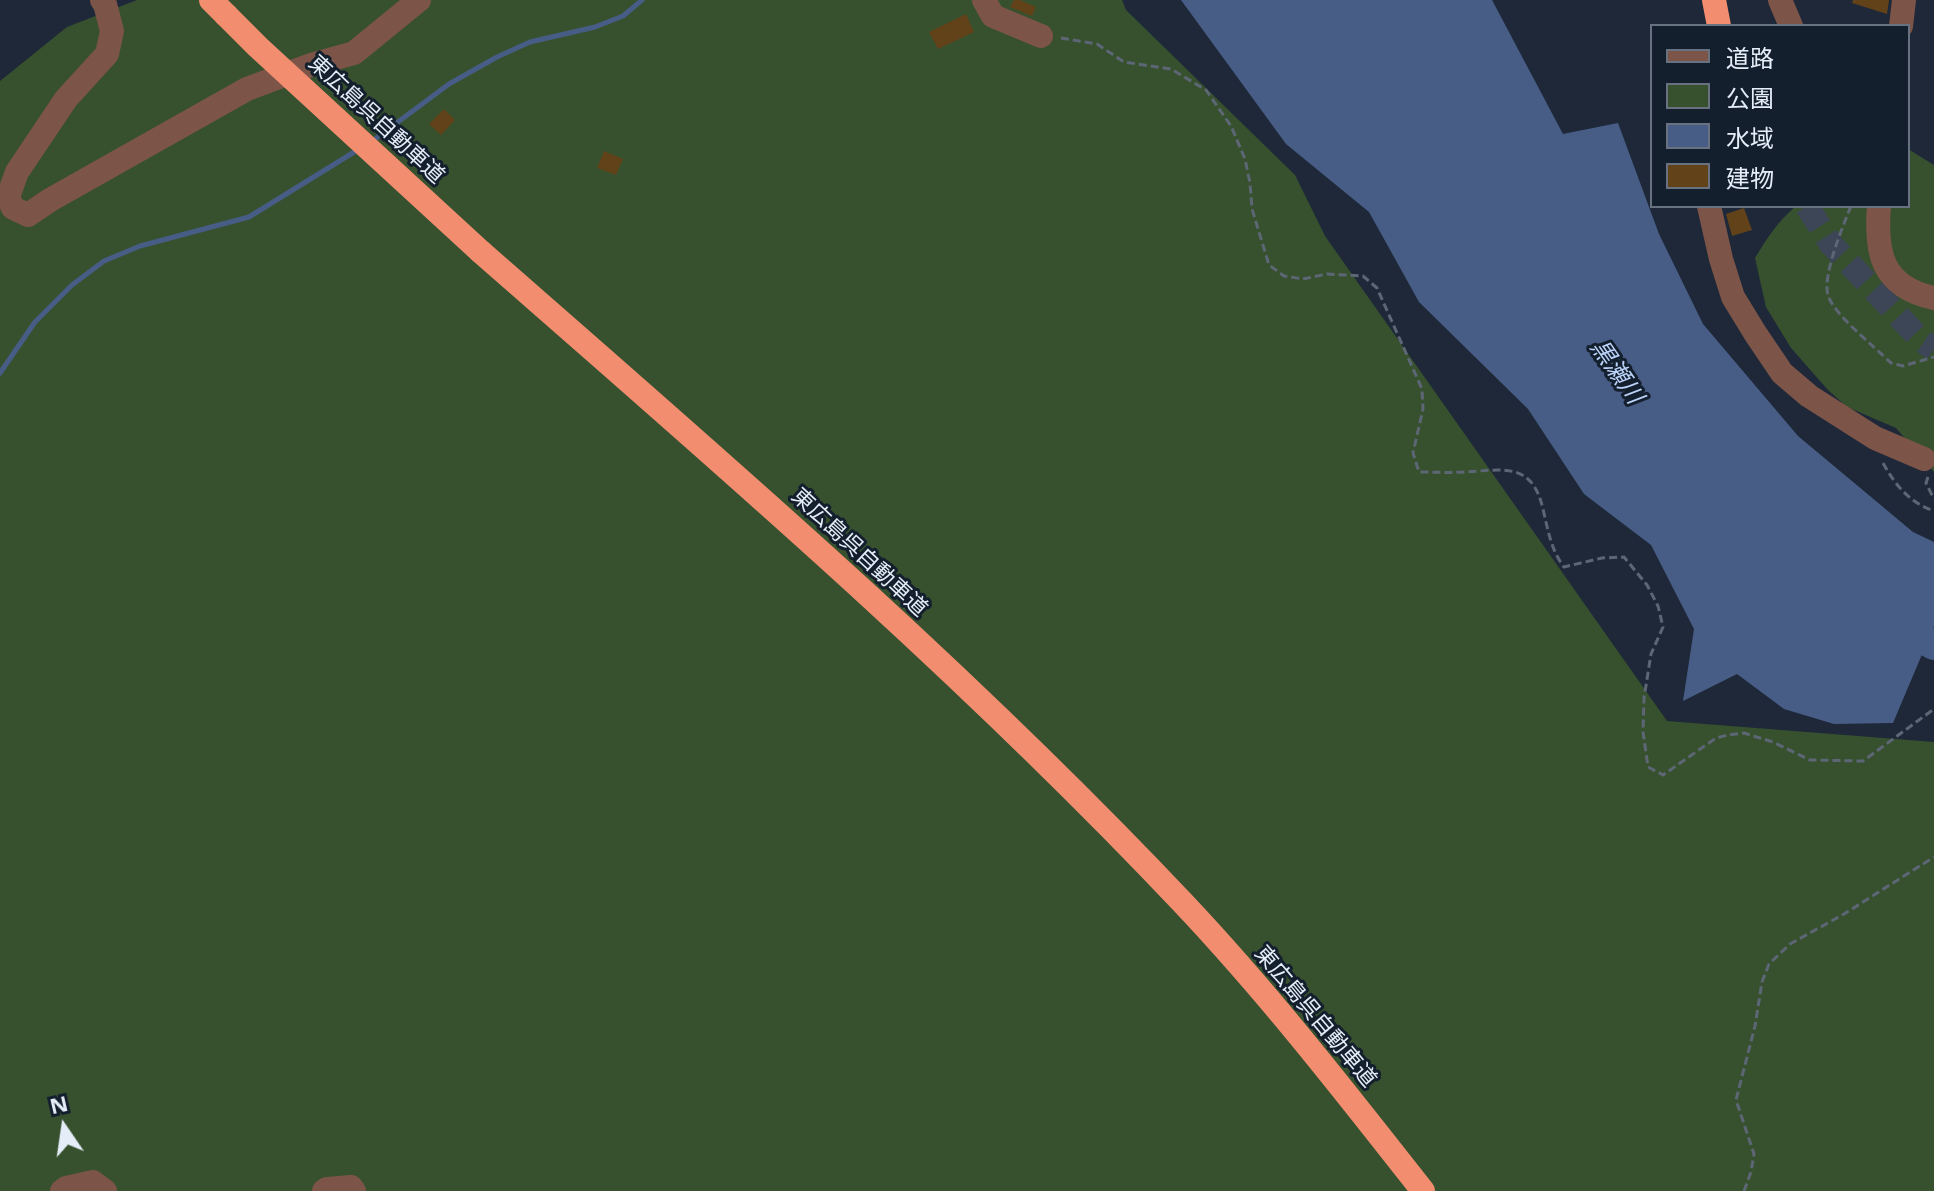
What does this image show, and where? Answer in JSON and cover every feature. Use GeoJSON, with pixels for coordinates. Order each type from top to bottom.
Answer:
{"type":"FeatureCollection","features":[{"type":"Feature","properties":{"kind":"highway"},"geometry":{"type":"LineString","coordinates":[[1714,0],[1719,24]]}},
{"type":"Feature","properties":{"kind":"highway","name":"東広島呉自動車道"},"geometry":{"type":"LineString","coordinates":[[219,8],[269,58],[481,252],[784,519],[1064,782],[1184,904],[1285,1019],[1423,1191]]}},
{"type":"Feature","properties":{"kind":"street"},"geometry":{"type":"LineString","coordinates":[[102,0],[112,31],[107,54],[66,99],[17,172],[8,197],[13,208],[28,215],[247,89],[354,53],[419,0]]}},
{"type":"Feature","properties":{"kind":"street"},"geometry":{"type":"LineString","coordinates":[[984,0],[993,16],[1041,36]]}},
{"type":"Feature","properties":{"kind":"street"},"geometry":{"type":"LineString","coordinates":[[1780,0],[1790,24]]}},
{"type":"Feature","properties":{"kind":"street"},"geometry":{"type":"LineString","coordinates":[[1901,24],[1904,0]]}},
{"type":"Feature","properties":{"kind":"street"},"geometry":{"type":"LineString","coordinates":[[1709,208],[1733,297],[1782,373],[1809,396],[1875,438],[1927,466]]}},
{"type":"Feature","properties":{"kind":"street"},"geometry":{"type":"LineString","coordinates":[[1879,208],[1879,250],[1889,273],[1909,290],[1934,298]]}},
{"type":"Feature","properties":{"kind":"street"},"geometry":{"type":"LineString","coordinates":[[62,1191],[93,1182],[105,1191]]}},
{"type":"Feature","properties":{"kind":"street"},"geometry":{"type":"LineString","coordinates":[[324,1191],[351,1187],[354,1191]]}},
{"type":"Feature","properties":{"kind":"path"},"geometry":{"type":"LineString","coordinates":[[1041,36],[1097,44],[1124,62],[1171,69],[1206,90],[1231,126],[1245,159],[1252,209],[1269,265],[1284,276],[1303,279],[1327,274],[1363,276],[1377,288],[1422,389],[1423,409],[1413,453],[1419,472],[1511,469],[1529,478],[1541,497],[1554,555],[1564,567],[1602,558],[1624,557],[1647,585],[1658,606],[1663,627],[1651,654],[1644,698],[1643,732],[1648,767],[1663,775],[1716,738],[1744,733],[1773,742],[1810,760],[1863,761],[1934,709]]}},
{"type":"Feature","properties":{"kind":"path"},"geometry":{"type":"LineString","coordinates":[[1850,208],[1827,278],[1827,294],[1834,308],[1891,363],[1903,366],[1934,357]]}},
{"type":"Feature","properties":{"kind":"path"},"geometry":{"type":"LineString","coordinates":[[1875,438],[1881,459],[1893,480],[1918,506],[1934,511]]}},
{"type":"Feature","properties":{"kind":"path"},"geometry":{"type":"LineString","coordinates":[[1927,466],[1926,483],[1934,499]]}},
{"type":"Feature","properties":{"kind":"path"},"geometry":{"type":"LineString","coordinates":[[1744,1191],[1754,1154],[1736,1100],[1755,1026],[1762,982],[1769,964],[1790,944],[1934,857]]}},
{"type":"Feature","properties":{"kind":"green space"},"geometry":{"type":"Polygon","coordinates":[[[137,0],[1122,0],[1126,10],[1295,175],[1325,236],[1667,721],[1934,742],[1934,1191],[0,1191],[0,81],[67,27],[137,0]]]}},
{"type":"Feature","properties":{"kind":"green space"},"geometry":{"type":"Polygon","coordinates":[[[1910,150],[1934,165],[1934,472],[1896,428],[1847,407],[1828,390],[1791,348],[1766,307],[1755,258],[1794,208],[1910,208],[1910,150]]]}},
{"type":"Feature","properties":{"kind":"water"},"geometry":{"type":"Polygon","coordinates":[[[1181,0],[1492,0],[1563,134],[1618,123],[1659,234],[1703,324],[1798,436],[1913,532],[1934,542],[1934,626],[1893,723],[1834,724],[1784,709],[1737,674],[1683,701],[1694,629],[1651,545],[1584,494],[1528,409],[1419,302],[1369,212],[1286,144],[1181,0]]]}},
{"type":"Feature","properties":{"kind":"building"},"geometry":{"type":"Polygon","coordinates":[[[1014,0],[1036,7],[1032,16],[1010,7],[1014,0]]]}},
{"type":"Feature","properties":{"kind":"building"},"geometry":{"type":"Polygon","coordinates":[[[1853,0],[1889,0],[1887,14],[1852,3],[1853,0]]]}},
{"type":"Feature","properties":{"kind":"building"},"geometry":{"type":"Polygon","coordinates":[[[966,14],[974,32],[938,49],[929,32],[966,14]]]}},
{"type":"Feature","properties":{"kind":"building"},"geometry":{"type":"Polygon","coordinates":[[[444,109],[455,120],[441,135],[429,124],[444,109]]]}},
{"type":"Feature","properties":{"kind":"building"},"geometry":{"type":"Polygon","coordinates":[[[604,151],[623,159],[616,175],[597,168],[604,151]]]}},
{"type":"Feature","properties":{"kind":"building"},"geometry":{"type":"Polygon","coordinates":[[[1744,208],[1752,230],[1732,236],[1726,214],[1744,208]]]}},
{"type":"Feature","properties":{"kind":"waterway"},"geometry":{"type":"LineString","coordinates":[[371,142],[449,84],[497,57],[530,42],[595,27],[623,16],[642,0]]}},
{"type":"Feature","properties":{"kind":"waterway"},"geometry":{"type":"LineString","coordinates":[[0,373],[35,322],[72,285],[104,261],[140,246],[249,217],[359,149]]}},
{"type":"Feature","properties":{"kind":"waterway","name":"黒瀬川"},"geometry":{"type":"LineString","coordinates":[[1893,623],[1934,645]]}},
{"type":"Feature","properties":{"kind":"tunnel"},"geometry":{"type":"LineString","coordinates":[[1808,208],[1831,244],[1922,341],[1934,349]]}}]}
